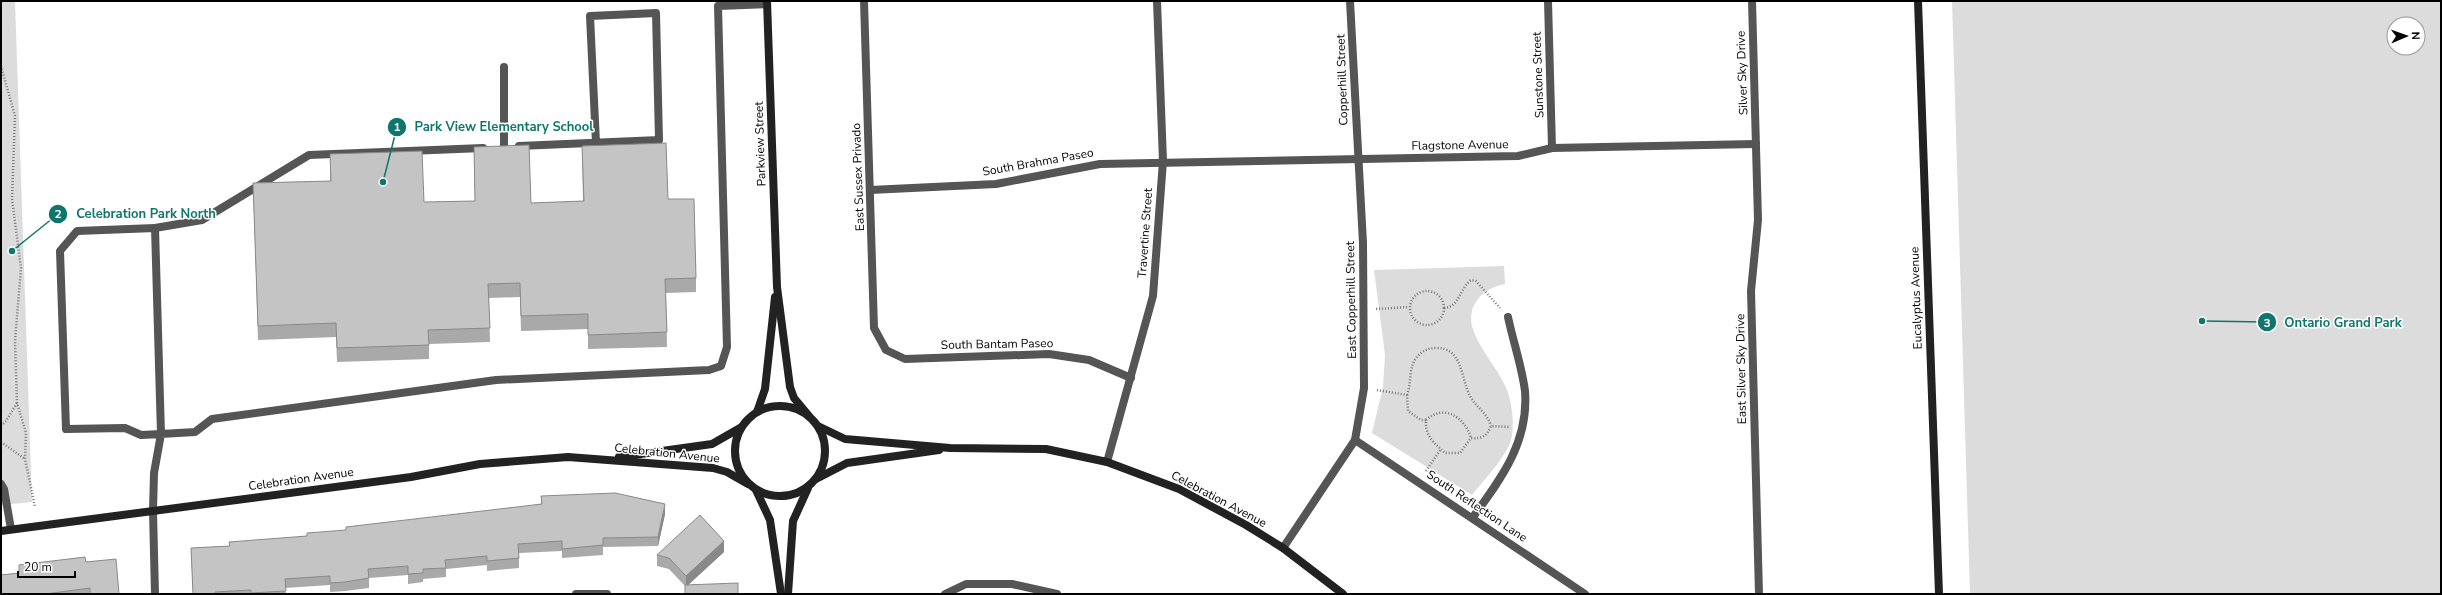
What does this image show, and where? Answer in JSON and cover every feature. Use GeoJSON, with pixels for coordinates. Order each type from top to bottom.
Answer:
{"type":"FeatureCollection","features":[{"type":"Feature","properties":{"kind":"street","name":"East Sussex Privado"},"geometry":{"type":"LineString","coordinates":[[864,1],[874,328],[886,350]]}},
{"type":"Feature","properties":{"kind":"street","name":"Travertine Street"},"geometry":{"type":"LineString","coordinates":[[1107,462],[1153,296],[1163,161],[1157,1]]}},
{"type":"Feature","properties":{"kind":"street","name":"Copperhill Street"},"geometry":{"type":"LineString","coordinates":[[1350,1],[1357,158]]}},
{"type":"Feature","properties":{"kind":"street","name":"Sunstone Street"},"geometry":{"type":"LineString","coordinates":[[1548,1],[1552,148]]}},
{"type":"Feature","properties":{"kind":"street","name":"Silver Sky Drive"},"geometry":{"type":"LineString","coordinates":[[1752,1],[1756,144]]}},
{"type":"Feature","properties":{"kind":"street","name":"Eucalyptus Avenue"},"geometry":{"type":"LineString","coordinates":[[1918,1],[1939,594]]}},
{"type":"Feature","properties":{"kind":"street","name":"Parkview Street"},"geometry":{"type":"LineString","coordinates":[[767,2],[777,287],[790,387],[794,398],[809,416]]}},
{"type":"Feature","properties":{"kind":"street"},"geometry":{"type":"LineString","coordinates":[[596,143],[590,16],[656,13],[659,140],[596,143],[309,155],[202,220],[155,228],[77,231],[60,251],[66,429],[124,428],[141,435],[195,432],[212,419],[496,380],[709,370],[721,366],[727,347],[718,6],[767,2]]}},
{"type":"Feature","properties":{"kind":"street"},"geometry":{"type":"LineString","coordinates":[[496,147],[504,66]]}},
{"type":"Feature","properties":{"kind":"street","name":"Flagstone Avenue"},"geometry":{"type":"LineString","coordinates":[[1163,161],[1518,156],[1552,148],[1756,144]]}},
{"type":"Feature","properties":{"kind":"street","name":"East Silver Sky Drive"},"geometry":{"type":"LineString","coordinates":[[1756,144],[1758,220],[1751,291],[1759,594]]}},
{"type":"Feature","properties":{"kind":"street","name":"East Copperhill Street"},"geometry":{"type":"LineString","coordinates":[[1355,440],[1364,388],[1363,243],[1357,158]]}},
{"type":"Feature","properties":{"kind":"street","name":"South Brahma Paseo"},"geometry":{"type":"LineString","coordinates":[[870,190],[996,184],[1100,164],[1163,161]]}},
{"type":"Feature","properties":{"kind":"street"},"geometry":{"type":"LineString","coordinates":[[155,228],[162,434],[154,473],[153,511],[155,594]]}},
{"type":"Feature","properties":{"kind":"street","name":"Parkview Street"},"geometry":{"type":"LineString","coordinates":[[757,412],[767,377],[777,287]]}},
{"type":"Feature","properties":{"kind":"street"},"geometry":{"type":"LineString","coordinates":[[1473,518],[1505,474],[1523,427],[1525,392],[1508,317]]}},
{"type":"Feature","properties":{"kind":"street","name":"South Bantam Paseo"},"geometry":{"type":"LineString","coordinates":[[886,350],[905,359],[1050,354],[1089,360],[1131,378]]}},
{"type":"Feature","properties":{"kind":"street"},"geometry":{"type":"LineString","coordinates":[[767,407],[789,407],[809,416],[818,426],[824,439],[825,453],[823,467],[816,479],[808,487],[796,494],[783,497],[769,496],[756,490],[748,484],[740,474],[734,451],[741,428],[757,412],[767,407]]}},
{"type":"Feature","properties":{"kind":"street","name":"Celebration Avenue"},"geometry":{"type":"LineString","coordinates":[[818,426],[845,439],[950,448],[1046,448],[1107,462],[1179,489],[1246,525],[1283,548],[1342,594]]}},
{"type":"Feature","properties":{"kind":"street","name":"Celebration Avenue"},"geometry":{"type":"LineString","coordinates":[[604,459],[712,444],[741,428]]}},
{"type":"Feature","properties":{"kind":"street"},"geometry":{"type":"LineString","coordinates":[[1283,548],[1355,440]]}},
{"type":"Feature","properties":{"kind":"street","name":"South Reflection Lane"},"geometry":{"type":"LineString","coordinates":[[1355,440],[1585,594]]}},
{"type":"Feature","properties":{"kind":"street","name":"Celebration Avenue"},"geometry":{"type":"LineString","coordinates":[[816,479],[847,463],[950,448]]}},
{"type":"Feature","properties":{"kind":"street","name":"Celebration Avenue"},"geometry":{"type":"LineString","coordinates":[[1,531],[411,476],[480,464],[568,456],[713,468],[727,472],[748,484]]}},
{"type":"Feature","properties":{"kind":"street"},"geometry":{"type":"LineString","coordinates":[[1,484],[4,489],[11,530]]}},
{"type":"Feature","properties":{"kind":"street"},"geometry":{"type":"LineString","coordinates":[[788,594],[793,521],[799,504],[808,487]]}},
{"type":"Feature","properties":{"kind":"street"},"geometry":{"type":"LineString","coordinates":[[756,490],[770,520],[781,594]]}},
{"type":"Feature","properties":{"kind":"street"},"geometry":{"type":"LineString","coordinates":[[945,594],[966,584],[1012,584],[1057,594]]}},
{"type":"Feature","properties":{"kind":"street"},"geometry":{"type":"LineString","coordinates":[[576,594],[607,594]]}},
{"type":"Feature","properties":{"kind":"path"},"geometry":{"type":"LineString","coordinates":[[1,66],[15,116],[12,199],[21,268],[16,341],[17,403],[26,433],[25,459],[35,506]]}},
{"type":"Feature","properties":{"kind":"path"},"geometry":{"type":"LineString","coordinates":[[1444,308],[1456,304],[1467,283],[1471,280],[1476,281],[1508,317]]}},
{"type":"Feature","properties":{"kind":"path"},"geometry":{"type":"LineString","coordinates":[[1423,290],[1429,290],[1440,296],[1444,308],[1439,321],[1429,326],[1417,323],[1410,314],[1409,308],[1413,296],[1423,290]]}},
{"type":"Feature","properties":{"kind":"path"},"geometry":{"type":"LineString","coordinates":[[1364,309],[1409,308]]}},
{"type":"Feature","properties":{"kind":"path"},"geometry":{"type":"LineString","coordinates":[[1426,420],[1426,428],[1429,436],[1440,449],[1445,452],[1460,453],[1471,438],[1483,437],[1488,434],[1491,426],[1488,416],[1479,409],[1469,394],[1465,376],[1458,361],[1451,352],[1444,349],[1429,349],[1421,352],[1415,358],[1411,366],[1411,378],[1407,395],[1408,411],[1417,418],[1426,420],[1436,414],[1454,415],[1464,423],[1471,438]]}},
{"type":"Feature","properties":{"kind":"path"},"geometry":{"type":"LineString","coordinates":[[1364,388],[1407,395]]}},
{"type":"Feature","properties":{"kind":"path"},"geometry":{"type":"LineString","coordinates":[[1,426],[6,421],[17,403]]}},
{"type":"Feature","properties":{"kind":"path"},"geometry":{"type":"LineString","coordinates":[[1491,426],[1523,427]]}},
{"type":"Feature","properties":{"kind":"path"},"geometry":{"type":"LineString","coordinates":[[1,442],[25,459]]}},
{"type":"Feature","properties":{"kind":"path"},"geometry":{"type":"LineString","coordinates":[[1418,482],[1440,449]]}},
{"type":"Feature","properties":{"kind":"shaded area"},"geometry":{"type":"Polygon","coordinates":[[[1,1],[15,1],[32,502],[1,505],[1,1]]]}},
{"type":"Feature","properties":{"kind":"shaded area"},"geometry":{"type":"Polygon","coordinates":[[[1952,1],[2441,1],[2441,594],[1970,594],[1952,1]]]}},
{"type":"Feature","properties":{"kind":"shaded area"},"geometry":{"type":"Polygon","coordinates":[[[1504,266],[1505,284],[1497,286],[1482,294],[1473,307],[1471,315],[1474,332],[1477,339],[1507,390],[1512,412],[1512,435],[1507,450],[1502,458],[1472,495],[1372,433],[1383,387],[1385,355],[1374,270],[1504,266]]]}},
{"type":"Feature","properties":{"kind":"building"},"geometry":{"type":"Polygon","coordinates":[[[666,143],[668,199],[694,199],[696,278],[665,279],[667,332],[588,335],[588,314],[521,316],[520,283],[488,284],[490,328],[428,330],[429,345],[337,348],[336,323],[258,326],[253,183],[331,181],[330,154],[422,151],[424,202],[475,201],[474,147],[529,145],[531,203],[584,201],[582,146],[666,143]]]}},
{"type":"Feature","properties":{"kind":"building"},"geometry":{"type":"Polygon","coordinates":[[[615,493],[665,504],[658,537],[603,538],[603,545],[562,549],[562,541],[518,544],[519,558],[487,561],[487,556],[445,560],[446,568],[423,569],[423,573],[408,574],[408,566],[368,569],[369,578],[345,582],[330,583],[330,576],[285,579],[286,591],[251,593],[251,590],[215,592],[215,594],[193,594],[191,548],[230,546],[229,542],[307,536],[307,533],[346,530],[346,527],[542,504],[541,496],[615,493]]]}},
{"type":"Feature","properties":{"kind":"building"},"geometry":{"type":"Polygon","coordinates":[[[700,515],[724,541],[686,576],[669,558],[657,555],[700,515]]]}},
{"type":"Feature","properties":{"kind":"building"},"geometry":{"type":"Polygon","coordinates":[[[85,557],[86,562],[116,559],[119,594],[90,594],[90,588],[45,594],[1,594],[1,575],[19,573],[19,565],[85,557]]]}},
{"type":"Feature","properties":{"kind":"building"},"geometry":{"type":"Polygon","coordinates":[[[738,583],[738,594],[685,594],[685,585],[738,583]]]}},
{"type":"Feature","properties":{"kind":"place","name":"Park View Elementary School"},"geometry":{"type":"Point","coordinates":[383,182]}},
{"type":"Feature","properties":{"kind":"place","name":"Celebration Park North"},"geometry":{"type":"Point","coordinates":[12,251]}},
{"type":"Feature","properties":{"kind":"place","name":"Ontario Grand Park"},"geometry":{"type":"Point","coordinates":[2202,321]}}]}
